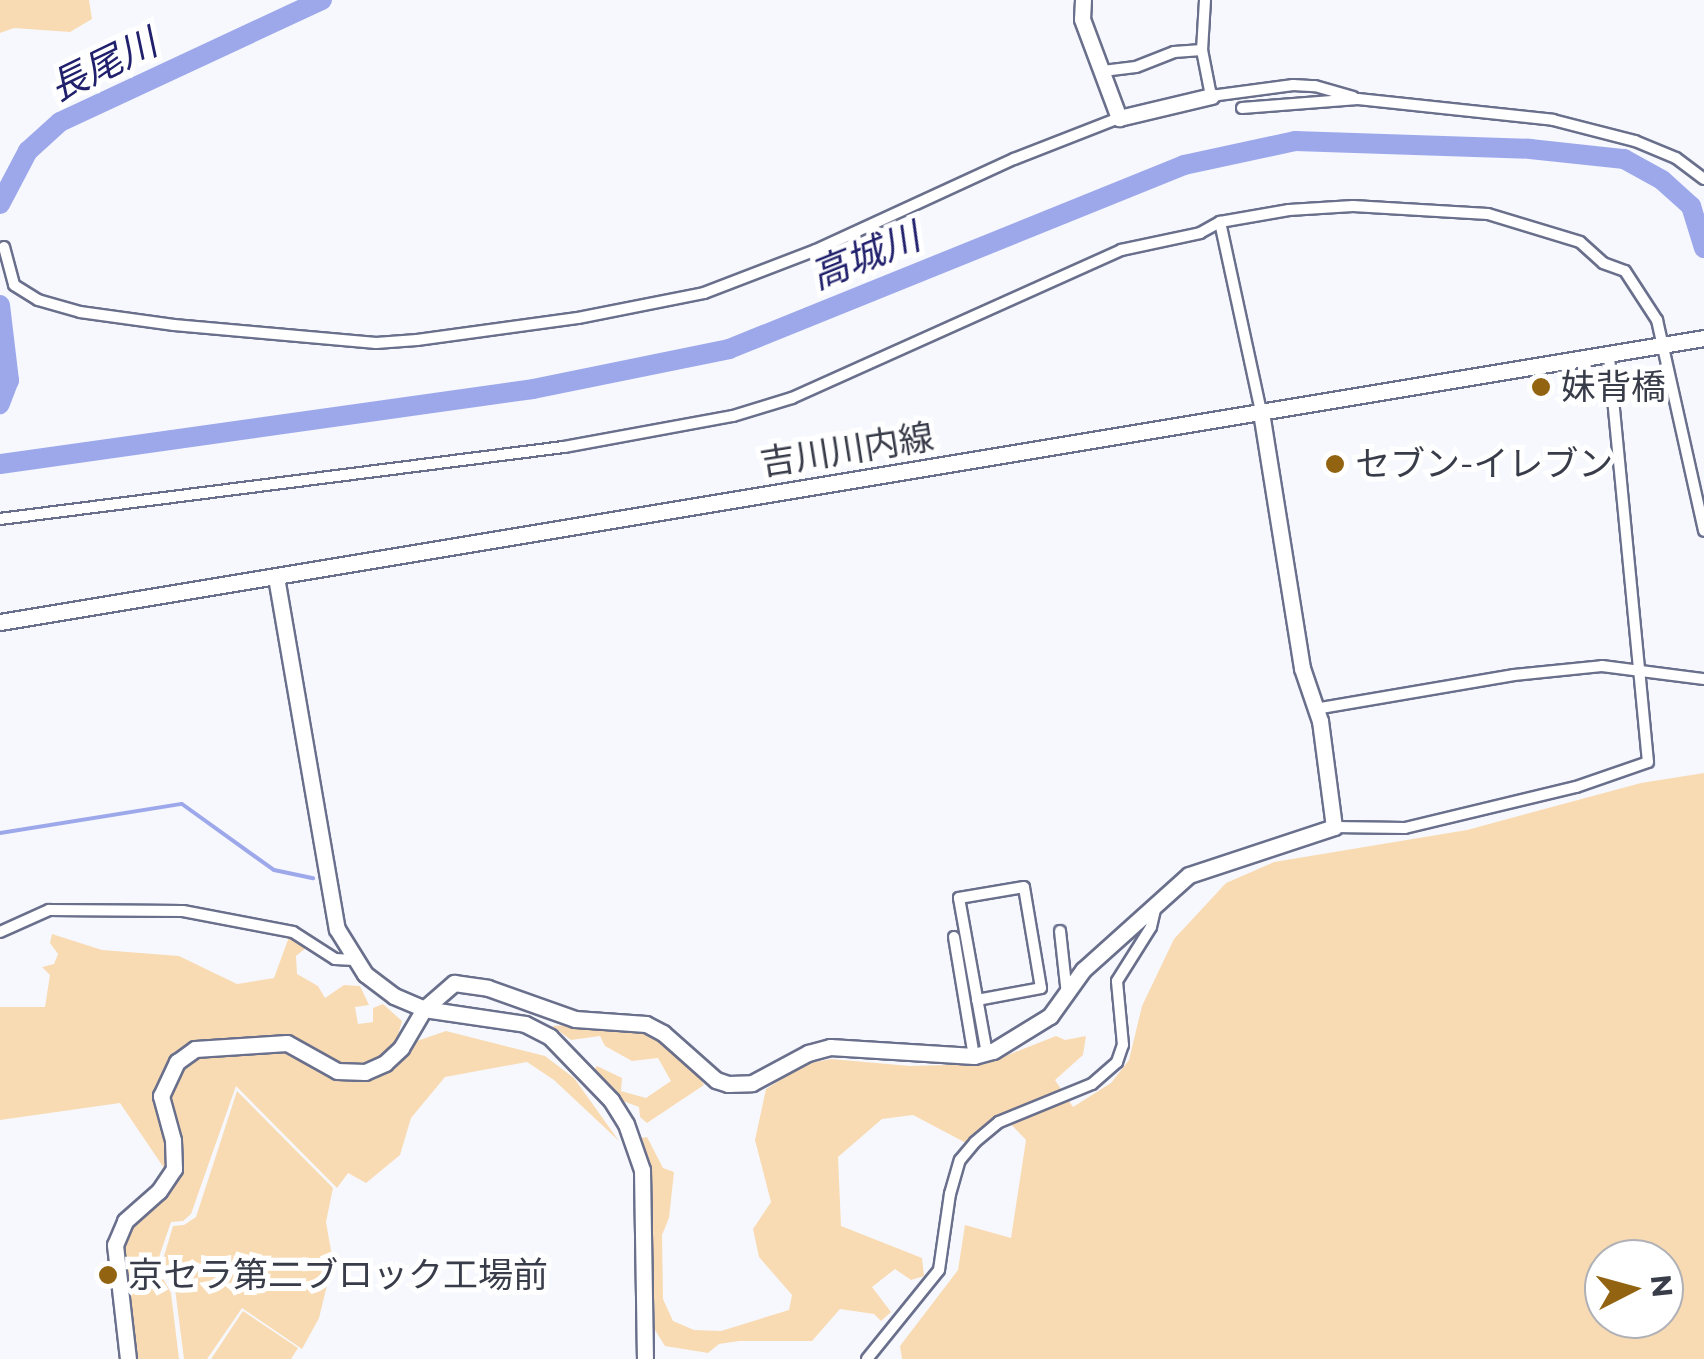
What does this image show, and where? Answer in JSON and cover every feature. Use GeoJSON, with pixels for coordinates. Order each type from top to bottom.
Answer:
{"type":"FeatureCollection","features":[{"type":"Feature","properties":{"kind":"street"},"geometry":{"type":"LineString","coordinates":[[1082,0],[1082,19],[1118,118]]}},
{"type":"Feature","properties":{"kind":"street"},"geometry":{"type":"LineString","coordinates":[[1205,0],[1202,50],[1211,96]]}},
{"type":"Feature","properties":{"kind":"street"},"geometry":{"type":"LineString","coordinates":[[1103,71],[1136,68],[1174,52],[1202,50]]}},
{"type":"Feature","properties":{"kind":"street"},"geometry":{"type":"LineString","coordinates":[[4,247],[14,285],[38,300],[80,312],[358,341],[417,340],[578,318],[704,293],[816,250],[1014,159],[1118,118],[1275,86],[1316,86],[1358,100]]}},
{"type":"Feature","properties":{"kind":"street"},"geometry":{"type":"LineString","coordinates":[[1242,108],[1358,100],[1552,120],[1634,141],[1676,158],[1704,180]]}},
{"type":"Feature","properties":{"kind":"street"},"geometry":{"type":"LineString","coordinates":[[0,519],[564,447],[733,416],[792,398],[1121,250],[1200,232],[1220,222],[1289,210],[1411,207],[1488,214],[1545,229],[1580,242],[1604,263],[1625,271],[1657,320],[1704,531]]}},
{"type":"Feature","properties":{"kind":"street"},"geometry":{"type":"LineString","coordinates":[[1220,222],[1261,412],[1302,668],[1315,709],[1334,827]]}},
{"type":"Feature","properties":{"kind":"street","name":"吉川川内線"},"geometry":{"type":"LineString","coordinates":[[0,622],[1698,338]]}},
{"type":"Feature","properties":{"kind":"street"},"geometry":{"type":"LineString","coordinates":[[128,1359],[115,1245],[125,1221],[159,1192],[174,1169],[173,1140],[162,1096],[176,1062],[195,1048],[279,1042],[304,1049],[337,1071],[365,1072],[386,1063],[401,1048],[424,1009],[454,982],[488,988],[575,1019],[646,1024],[664,1033],[716,1080],[738,1085],[760,1080],[808,1052],[830,1048],[980,1054],[1050,1016],[1083,970],[1188,876],[1334,827],[1404,828],[1644,767],[1648,762],[1608,354]]}},
{"type":"Feature","properties":{"kind":"street"},"geometry":{"type":"LineString","coordinates":[[276,577],[331,908],[354,960],[394,996],[424,1009],[525,1024],[550,1037],[568,1050],[626,1124],[637,1150],[644,1193],[645,1359]]}},
{"type":"Feature","properties":{"kind":"street"},"geometry":{"type":"LineString","coordinates":[[1315,709],[1514,676],[1602,666],[1704,679]]}},
{"type":"Feature","properties":{"kind":"street"},"geometry":{"type":"LineString","coordinates":[[977,1000],[1041,988],[1024,887],[959,898],[977,1000],[980,1054]]}},
{"type":"Feature","properties":{"kind":"street"},"geometry":{"type":"LineString","coordinates":[[867,1359],[939,1270],[950,1194],[960,1160],[975,1142],[999,1122],[1077,1093],[1117,1062],[1124,1045],[1118,981],[1151,927],[1155,909]]}},
{"type":"Feature","properties":{"kind":"street"},"geometry":{"type":"LineString","coordinates":[[0,932],[49,910],[183,911],[293,932],[335,959],[354,960]]}},
{"type":"Feature","properties":{"kind":"street"},"geometry":{"type":"LineString","coordinates":[[1060,931],[1066,995]]}},
{"type":"Feature","properties":{"kind":"street"},"geometry":{"type":"LineString","coordinates":[[954,937],[980,1054]]}},
{"type":"Feature","properties":{"kind":"shaded area"},"geometry":{"type":"Polygon","coordinates":[[[0,0],[89,0],[92,19],[70,32],[14,28],[0,33],[0,0]]]}},
{"type":"Feature","properties":{"kind":"shaded area"},"geometry":{"type":"Polygon","coordinates":[[[1704,773],[1704,1359],[902,1359],[900,1346],[958,1270],[965,1225],[1011,1238],[1026,1140],[1003,1116],[966,1143],[913,1115],[882,1119],[838,1157],[841,1226],[922,1258],[924,1276],[911,1280],[895,1269],[872,1287],[891,1312],[881,1321],[874,1314],[840,1309],[812,1341],[739,1341],[719,1344],[708,1353],[665,1346],[655,1330],[650,1164],[641,1138],[647,1137],[663,1168],[674,1172],[669,1218],[662,1235],[663,1299],[673,1321],[694,1330],[721,1331],[789,1310],[792,1295],[759,1257],[753,1229],[771,1202],[755,1140],[766,1089],[805,1064],[831,1059],[910,1066],[985,1064],[1056,1036],[1065,1040],[1086,1036],[1083,1055],[1055,1080],[1073,1107],[1111,1083],[1129,1060],[1142,1006],[1174,939],[1226,883],[1274,862],[1467,830],[1641,783],[1704,773]]]}},
{"type":"Feature","properties":{"kind":"shaded area"},"geometry":{"type":"Polygon","coordinates":[[[52,934],[102,950],[179,956],[237,984],[274,978],[289,937],[299,939],[307,947],[296,956],[297,974],[318,986],[325,998],[344,985],[360,986],[369,1005],[355,1007],[358,1024],[373,1022],[373,1008],[383,1004],[402,1021],[396,1042],[400,1059],[417,1041],[446,1031],[545,1056],[574,1078],[619,1141],[554,1080],[527,1062],[445,1077],[411,1118],[400,1155],[366,1183],[348,1173],[337,1188],[236,1086],[191,1214],[183,1221],[171,1222],[156,1266],[171,1293],[179,1359],[137,1359],[124,1239],[136,1220],[173,1190],[166,1171],[120,1103],[0,1120],[0,1007],[45,1007],[50,975],[42,967],[54,964],[58,954],[50,943],[52,934]]]}},
{"type":"Feature","properties":{"kind":"shaded area"},"geometry":{"type":"Polygon","coordinates":[[[552,1026],[640,1029],[660,1038],[691,1063],[704,1085],[647,1123],[640,1117],[639,1107],[620,1100],[594,1070],[597,1066],[622,1078],[621,1091],[646,1098],[671,1081],[658,1058],[632,1061],[605,1046],[600,1036],[571,1040],[552,1026]]]}},
{"type":"Feature","properties":{"kind":"shaded area"},"geometry":{"type":"Polygon","coordinates":[[[237,1091],[333,1188],[326,1222],[332,1256],[328,1281],[319,1318],[302,1349],[242,1308],[207,1359],[184,1359],[175,1289],[161,1266],[173,1226],[184,1225],[196,1217],[237,1091]]]}},
{"type":"Feature","properties":{"kind":"shaded area"},"geometry":{"type":"Polygon","coordinates":[[[243,1311],[298,1348],[291,1359],[211,1359],[243,1311]]]}},
{"type":"Feature","properties":{"kind":"waterway","name":"長尾川"},"geometry":{"type":"LineString","coordinates":[[0,204],[28,151],[60,122],[322,0]]}},
{"type":"Feature","properties":{"kind":"waterway","name":"高城川"},"geometry":{"type":"LineString","coordinates":[[0,464],[533,389],[729,349],[1184,165],[1295,141],[1530,149],[1624,159],[1662,180],[1691,206],[1704,248]]}},
{"type":"Feature","properties":{"kind":"waterway","name":"長尾川"},"geometry":{"type":"LineString","coordinates":[[0,305],[9,380],[0,404]]}},
{"type":"Feature","properties":{"kind":"waterway"},"geometry":{"type":"LineString","coordinates":[[0,833],[182,804],[274,870],[313,878]]}},
{"type":"Feature","properties":{"kind":"place","name":"妹背橋"},"geometry":{"type":"Point","coordinates":[1541,387]}},
{"type":"Feature","properties":{"kind":"place","name":"セブン-イレブン"},"geometry":{"type":"Point","coordinates":[1335,464]}},
{"type":"Feature","properties":{"kind":"place","name":"京セラ第二ブロック工場前"},"geometry":{"type":"Point","coordinates":[108,1275]}}]}
